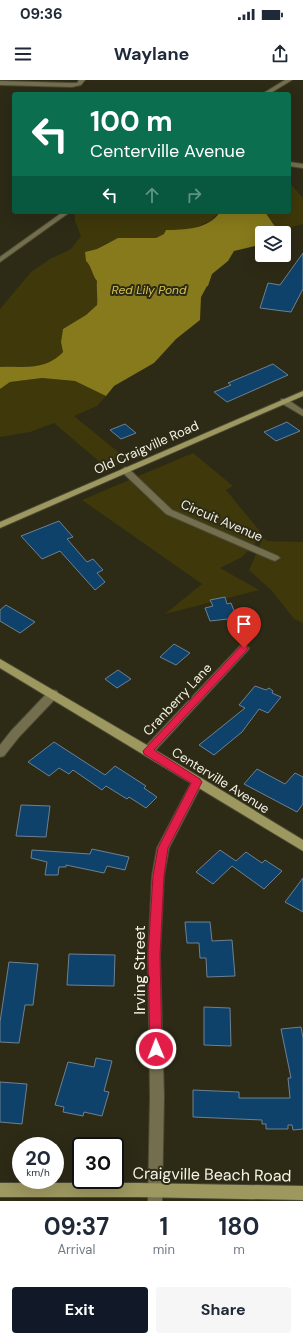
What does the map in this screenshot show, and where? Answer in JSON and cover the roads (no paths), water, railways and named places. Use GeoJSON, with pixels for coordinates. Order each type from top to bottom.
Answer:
{"type":"FeatureCollection","features":[{"type":"Feature","properties":{"kind":"street"},"geometry":{"type":"LineString","coordinates":[[35,84],[50,80]]}},
{"type":"Feature","properties":{"kind":"street"},"geometry":{"type":"LineString","coordinates":[[0,83],[72,86],[79,84],[82,80]]}},
{"type":"Feature","properties":{"kind":"street"},"geometry":{"type":"LineString","coordinates":[[269,92],[289,80]]}},
{"type":"Feature","properties":{"kind":"street"},"geometry":{"type":"LineString","coordinates":[[291,164],[303,166]]}},
{"type":"Feature","properties":{"kind":"street"},"geometry":{"type":"LineString","coordinates":[[0,260],[64,214]]}},
{"type":"Feature","properties":{"kind":"street","name":"Old Craigville Road"},"geometry":{"type":"LineString","coordinates":[[0,525],[303,393]]}},
{"type":"Feature","properties":{"kind":"street"},"geometry":{"type":"LineString","coordinates":[[284,401],[303,414]]}},
{"type":"Feature","properties":{"kind":"street","name":"Circuit Avenue"},"geometry":{"type":"LineString","coordinates":[[125,470],[169,512],[275,558]]}},
{"type":"Feature","properties":{"kind":"street","name":"Cranberry Lane"},"geometry":{"type":"LineString","coordinates":[[148,751],[244,648]]}},
{"type":"Feature","properties":{"kind":"street","name":"Centerville Avenue"},"geometry":{"type":"LineString","coordinates":[[0,663],[303,846]]}},
{"type":"Feature","properties":{"kind":"street"},"geometry":{"type":"LineString","coordinates":[[0,754],[15,734],[53,694]]}},
{"type":"Feature","properties":{"kind":"street","name":"Irving Street"},"geometry":{"type":"LineString","coordinates":[[155,1196],[157,1097],[154,955],[158,876],[163,848],[197,782]]}},
{"type":"Feature","properties":{"kind":"street","name":"Craigville Beach Road"},"geometry":{"type":"LineString","coordinates":[[0,1190],[155,1196],[303,1193]]}},
{"type":"Feature","properties":{"kind":"water","name":"Red Lily Pond"},"geometry":{"type":"Polygon","coordinates":[[[218,214],[266,214],[275,226],[255,226],[255,246],[234,251],[228,261],[212,274],[208,286],[201,297],[200,320],[176,339],[154,363],[114,386],[106,396],[75,381],[42,378],[10,382],[0,389],[0,367],[26,367],[41,365],[56,358],[63,352],[61,342],[63,329],[86,315],[97,305],[97,281],[86,261],[85,252],[97,249],[118,238],[156,238],[164,234],[166,230],[188,229],[209,222],[218,214]]]}}]}
